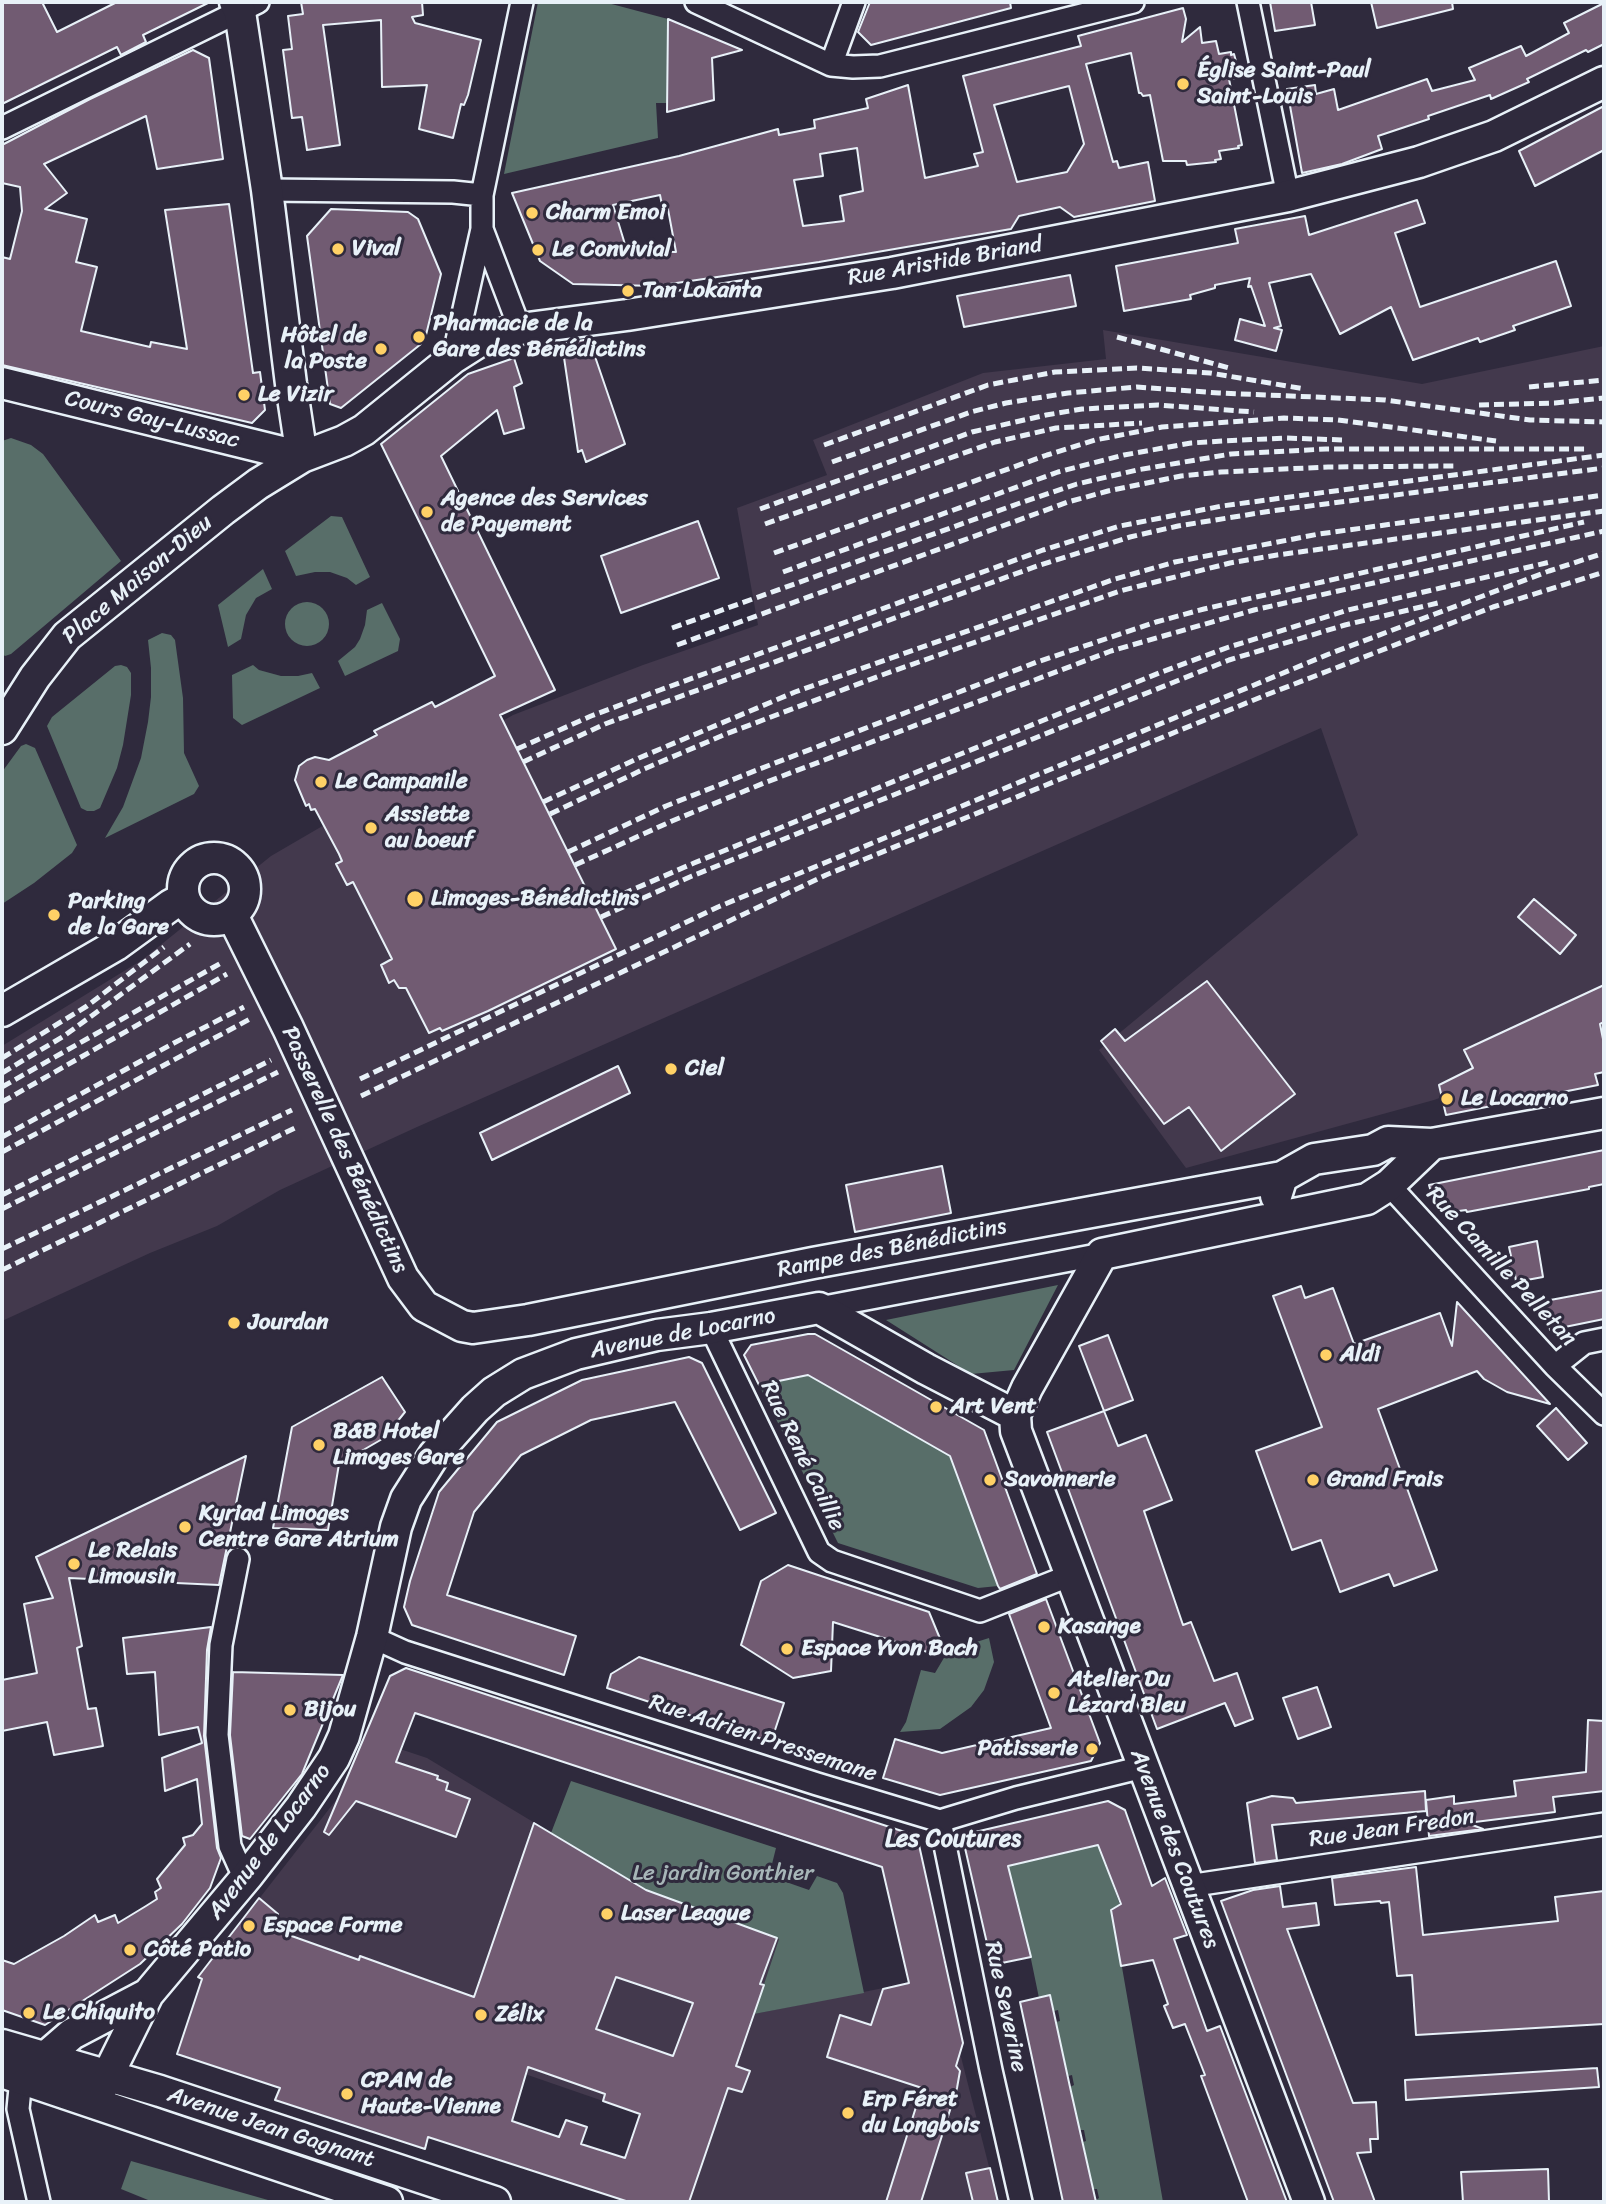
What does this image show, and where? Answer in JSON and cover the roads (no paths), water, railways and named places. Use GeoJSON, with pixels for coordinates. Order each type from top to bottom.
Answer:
{"type":"FeatureCollection","features":[{"type":"Feature","properties":{"kind":"street"},"geometry":{"type":"LineString","coordinates":[[453,358],[482,229],[482,195],[522,2]]}},
{"type":"Feature","properties":{"kind":"street"},"geometry":{"type":"LineString","coordinates":[[696,2],[831,65],[880,66],[1133,2]]}},
{"type":"Feature","properties":{"kind":"street"},"geometry":{"type":"LineString","coordinates":[[831,65],[854,2]]}},
{"type":"Feature","properties":{"kind":"street"},"geometry":{"type":"LineString","coordinates":[[1248,2],[1288,196]]}},
{"type":"Feature","properties":{"kind":"street"},"geometry":{"type":"LineString","coordinates":[[2,128],[244,5],[290,384],[302,457]]}},
{"type":"Feature","properties":{"kind":"street","name":"Rue Aristide Briand"},"geometry":{"type":"LineString","coordinates":[[302,457],[344,442],[363,430],[453,358],[483,339],[520,329],[627,316],[892,273],[1288,196],[1419,162],[1494,136],[1604,82]]}},
{"type":"Feature","properties":{"kind":"street"},"geometry":{"type":"LineString","coordinates":[[267,190],[453,192],[482,195]]}},
{"type":"Feature","properties":{"kind":"street"},"geometry":{"type":"LineString","coordinates":[[482,229],[520,329]]}},
{"type":"Feature","properties":{"kind":"street"},"geometry":{"type":"LineString","coordinates":[[2,406],[14,386]]}},
{"type":"Feature","properties":{"kind":"street","name":"Cours Gay-Lussac"},"geometry":{"type":"LineString","coordinates":[[14,386],[302,457]]}},
{"type":"Feature","properties":{"kind":"street","name":"Place Maison-Dieu"},"geometry":{"type":"LineString","coordinates":[[2,729],[34,677],[67,636],[223,510],[302,457]]}},
{"type":"Feature","properties":{"kind":"street"},"geometry":{"type":"LineString","coordinates":[[209,859],[228,861],[236,866],[245,883],[243,901],[232,915],[214,920],[195,914],[184,898],[184,883],[192,868],[209,859]]}},
{"type":"Feature","properties":{"kind":"street"},"geometry":{"type":"LineString","coordinates":[[2,1011],[116,945],[184,898]]}},
{"type":"Feature","properties":{"kind":"street","name":"Passerelle des Bénédictins"},"geometry":{"type":"LineString","coordinates":[[232,915],[288,1028],[385,1242],[412,1292],[424,1306],[462,1325],[473,1328],[503,1324]]}},
{"type":"Feature","properties":{"kind":"street"},"geometry":{"type":"LineString","coordinates":[[1432,1144],[1604,1113]]}},
{"type":"Feature","properties":{"kind":"street","name":"Rampe des Bénédictins"},"geometry":{"type":"LineString","coordinates":[[503,1324],[623,1303],[813,1263],[1282,1177],[1314,1159],[1374,1150],[1388,1142],[1432,1144]]}},
{"type":"Feature","properties":{"kind":"street","name":"Avenue de Locarno"},"geometry":{"type":"LineString","coordinates":[[94,2103],[148,1994],[248,1875],[301,1807],[334,1758],[344,1736],[372,1637],[396,1527],[406,1499],[433,1455],[494,1392],[523,1374],[576,1354],[657,1335],[711,1328],[1102,1254],[1367,1199],[1389,1185],[1432,1144]]}},
{"type":"Feature","properties":{"kind":"street"},"geometry":{"type":"LineString","coordinates":[[1374,1150],[1389,1185]]}},
{"type":"Feature","properties":{"kind":"street"},"geometry":{"type":"LineString","coordinates":[[1282,1177],[1276,1200],[1287,1217]]}},
{"type":"Feature","properties":{"kind":"street","name":"Rue Camille Pelletan"},"geometry":{"type":"LineString","coordinates":[[1389,1185],[1555,1366],[1604,1413]]}},
{"type":"Feature","properties":{"kind":"street"},"geometry":{"type":"LineString","coordinates":[[819,1308],[926,1369],[1015,1415],[1027,1388],[1102,1254]]}},
{"type":"Feature","properties":{"kind":"street","name":"Rue René Caillie"},"geometry":{"type":"LineString","coordinates":[[711,1328],[819,1552],[832,1561],[980,1611],[1071,1576]]}},
{"type":"Feature","properties":{"kind":"street"},"geometry":{"type":"LineString","coordinates":[[1555,1366],[1584,1343],[1604,1339]]}},
{"type":"Feature","properties":{"kind":"street","name":"Avenue des Coutures"},"geometry":{"type":"LineString","coordinates":[[1015,1415],[1016,1431],[1309,2202]]}},
{"type":"Feature","properties":{"kind":"street"},"geometry":{"type":"LineString","coordinates":[[238,1559],[220,1645],[217,1735],[230,1846],[239,1866],[248,1875]]}},
{"type":"Feature","properties":{"kind":"street","name":"Rue Adrien Pressemane"},"geometry":{"type":"LineString","coordinates":[[372,1637],[405,1652],[940,1821]]}},
{"type":"Feature","properties":{"kind":"street"},"geometry":{"type":"LineString","coordinates":[[940,1821],[1016,1798],[1143,1767]]}},
{"type":"Feature","properties":{"kind":"street","name":"Rue Severine"},"geometry":{"type":"LineString","coordinates":[[940,1821],[1021,2202]]}},
{"type":"Feature","properties":{"kind":"street","name":"Rue Jean Fredon"},"geometry":{"type":"LineString","coordinates":[[1188,1886],[1604,1824]]}},
{"type":"Feature","properties":{"kind":"street","name":"Avenue de Locarno"},"geometry":{"type":"LineString","coordinates":[[11,2075],[47,2057],[72,2034],[148,1994]]}},
{"type":"Feature","properties":{"kind":"street","name":"Avenue Jean Gagnant"},"geometry":{"type":"LineString","coordinates":[[2,2045],[160,2091],[495,2202]]}},
{"type":"Feature","properties":{"kind":"street"},"geometry":{"type":"LineString","coordinates":[[11,2075],[39,2202]]}},
{"type":"Feature","properties":{"kind":"street","name":"Avenue Jean Gagnant"},"geometry":{"type":"LineString","coordinates":[[11,2075],[387,2202]]}},
{"type":"Feature","properties":{"kind":"railway"},"geometry":{"type":"LineString","coordinates":[[1117,337],[1229,368]]}},
{"type":"Feature","properties":{"kind":"railway"},"geometry":{"type":"LineString","coordinates":[[824,445],[988,385],[1055,372],[1137,368],[1210,373],[1305,389]]}},
{"type":"Feature","properties":{"kind":"railway"},"geometry":{"type":"LineString","coordinates":[[1529,387],[1604,380]]}},
{"type":"Feature","properties":{"kind":"railway"},"geometry":{"type":"LineString","coordinates":[[832,462],[971,412],[1006,403],[1068,393],[1137,387],[1385,400],[1530,420],[1604,422]]}},
{"type":"Feature","properties":{"kind":"railway"},"geometry":{"type":"LineString","coordinates":[[1479,405],[1555,403],[1604,398]]}},
{"type":"Feature","properties":{"kind":"railway"},"geometry":{"type":"LineString","coordinates":[[760,509],[972,432],[1046,415],[1082,409],[1158,405],[1254,412]]}},
{"type":"Feature","properties":{"kind":"railway"},"geometry":{"type":"LineString","coordinates":[[774,553],[1047,455],[1095,440],[1162,427],[1284,418],[1338,420],[1496,441]]}},
{"type":"Feature","properties":{"kind":"railway"},"geometry":{"type":"LineString","coordinates":[[765,524],[995,442],[1056,428],[1142,423]]}},
{"type":"Feature","properties":{"kind":"railway"},"geometry":{"type":"LineString","coordinates":[[783,572],[1058,472],[1124,455],[1191,443],[1285,438],[1344,440]]}},
{"type":"Feature","properties":{"kind":"railway"},"geometry":{"type":"LineString","coordinates":[[672,628],[1020,503],[1077,484],[1137,470],[1231,454],[1326,449],[1587,449]]}},
{"type":"Feature","properties":{"kind":"railway"},"geometry":{"type":"LineString","coordinates":[[517,749],[591,716],[660,690],[1043,550],[1120,526],[1222,506],[1604,455]]}},
{"type":"Feature","properties":{"kind":"railway"},"geometry":{"type":"LineString","coordinates":[[677,645],[1068,502],[1108,491],[1181,476],[1221,472],[1328,467],[1454,466]]}},
{"type":"Feature","properties":{"kind":"railway"},"geometry":{"type":"LineString","coordinates":[[523,762],[605,724],[1037,566],[1130,537],[1178,526],[1271,511],[1604,468]]}},
{"type":"Feature","properties":{"kind":"railway"},"geometry":{"type":"LineString","coordinates":[[543,802],[795,692],[1115,579],[1175,562],[1319,534],[1604,495]]}},
{"type":"Feature","properties":{"kind":"railway"},"geometry":{"type":"LineString","coordinates":[[550,814],[726,734],[882,675],[1120,591],[1230,563],[1277,555],[1604,511]]}},
{"type":"Feature","properties":{"kind":"railway"},"geometry":{"type":"LineString","coordinates":[[568,852],[666,806],[757,770],[1037,662],[1156,622],[1584,522]]}},
{"type":"Feature","properties":{"kind":"railway"},"geometry":{"type":"LineString","coordinates":[[575,865],[764,783],[1111,651],[1254,610],[1604,531]]}},
{"type":"Feature","properties":{"kind":"railway"},"geometry":{"type":"LineString","coordinates":[[360,1079],[718,907],[1329,654],[1604,553]]}},
{"type":"Feature","properties":{"kind":"railway"},"geometry":{"type":"LineString","coordinates":[[595,906],[1159,673],[1229,647],[1348,610],[1550,562]]}},
{"type":"Feature","properties":{"kind":"railway"},"geometry":{"type":"LineString","coordinates":[[361,1096],[826,875],[1266,695],[1493,607],[1604,572]]}},
{"type":"Feature","properties":{"kind":"railway"},"geometry":{"type":"LineString","coordinates":[[601,917],[692,876],[1229,660],[1345,625],[1442,602]]}},
{"type":"Feature","properties":{"kind":"railway"},"geometry":{"type":"LineString","coordinates":[[2,1073],[64,1036],[190,944]]}},
{"type":"Feature","properties":{"kind":"railway"},"geometry":{"type":"LineString","coordinates":[[2,1058],[87,1006],[164,947]]}},
{"type":"Feature","properties":{"kind":"railway"},"geometry":{"type":"LineString","coordinates":[[2,1087],[221,963]]}},
{"type":"Feature","properties":{"kind":"railway"},"geometry":{"type":"LineString","coordinates":[[2,1102],[227,974]]}},
{"type":"Feature","properties":{"kind":"railway"},"geometry":{"type":"LineString","coordinates":[[2,1137],[244,1007]]}},
{"type":"Feature","properties":{"kind":"railway"},"geometry":{"type":"LineString","coordinates":[[2,1152],[250,1019]]}},
{"type":"Feature","properties":{"kind":"railway"},"geometry":{"type":"LineString","coordinates":[[2,1195],[271,1060]]}},
{"type":"Feature","properties":{"kind":"railway"},"geometry":{"type":"LineString","coordinates":[[2,1209],[278,1072]]}},
{"type":"Feature","properties":{"kind":"railway"},"geometry":{"type":"LineString","coordinates":[[2,1249],[292,1110]]}},
{"type":"Feature","properties":{"kind":"railway"},"geometry":{"type":"LineString","coordinates":[[2,1270],[297,1127]]}},
{"type":"Feature","properties":{"kind":"place","name":"Église Saint-Paul Saint-Louis"},"geometry":{"type":"Point","coordinates":[1183,84]}},
{"type":"Feature","properties":{"kind":"place","name":"Charm Emoi"},"geometry":{"type":"Point","coordinates":[532,213]}},
{"type":"Feature","properties":{"kind":"place","name":"Vival"},"geometry":{"type":"Point","coordinates":[338,249]}},
{"type":"Feature","properties":{"kind":"place","name":"Le Convivial"},"geometry":{"type":"Point","coordinates":[538,250]}},
{"type":"Feature","properties":{"kind":"place","name":"Tan Lokanta"},"geometry":{"type":"Point","coordinates":[628,291]}},
{"type":"Feature","properties":{"kind":"place","name":"Pharmacie de la Gare des Bénédictins"},"geometry":{"type":"Point","coordinates":[419,337]}},
{"type":"Feature","properties":{"kind":"place","name":"Hôtel de la Poste"},"geometry":{"type":"Point","coordinates":[381,349]}},
{"type":"Feature","properties":{"kind":"place","name":"Le Vizir"},"geometry":{"type":"Point","coordinates":[244,395]}},
{"type":"Feature","properties":{"kind":"place","name":"Agence des Services de Payement"},"geometry":{"type":"Point","coordinates":[427,512]}},
{"type":"Feature","properties":{"kind":"place","name":"Le Campanile"},"geometry":{"type":"Point","coordinates":[321,782]}},
{"type":"Feature","properties":{"kind":"place","name":"Assiette au boeuf"},"geometry":{"type":"Point","coordinates":[371,828]}},
{"type":"Feature","properties":{"kind":"place","name":"Limoges-Bénédictins"},"geometry":{"type":"Point","coordinates":[415,899]}},
{"type":"Feature","properties":{"kind":"place","name":"Parking de la Gare"},"geometry":{"type":"Point","coordinates":[54,915]}},
{"type":"Feature","properties":{"kind":"place","name":"Ciel"},"geometry":{"type":"Point","coordinates":[671,1069]}},
{"type":"Feature","properties":{"kind":"place","name":"Le Locarno"},"geometry":{"type":"Point","coordinates":[1447,1099]}},
{"type":"Feature","properties":{"kind":"place","name":"Jourdan"},"geometry":{"type":"Point","coordinates":[234,1323]}},
{"type":"Feature","properties":{"kind":"place","name":"Aldi"},"geometry":{"type":"Point","coordinates":[1326,1355]}},
{"type":"Feature","properties":{"kind":"place","name":"Art Vent"},"geometry":{"type":"Point","coordinates":[936,1407]}},
{"type":"Feature","properties":{"kind":"place","name":"B&B Hotel Limoges Gare"},"geometry":{"type":"Point","coordinates":[319,1445]}},
{"type":"Feature","properties":{"kind":"place","name":"Savonnerie"},"geometry":{"type":"Point","coordinates":[990,1480]}},
{"type":"Feature","properties":{"kind":"place","name":"Grand Frais"},"geometry":{"type":"Point","coordinates":[1313,1480]}},
{"type":"Feature","properties":{"kind":"place","name":"Kyriad Limoges Centre Gare Atrium"},"geometry":{"type":"Point","coordinates":[185,1527]}},
{"type":"Feature","properties":{"kind":"place","name":"Le Relais Limousin"},"geometry":{"type":"Point","coordinates":[74,1564]}},
{"type":"Feature","properties":{"kind":"place","name":"Kasange"},"geometry":{"type":"Point","coordinates":[1044,1627]}},
{"type":"Feature","properties":{"kind":"place","name":"Espace Yvon Bach"},"geometry":{"type":"Point","coordinates":[787,1649]}},
{"type":"Feature","properties":{"kind":"place","name":"Atelier Du Lézard Bleu"},"geometry":{"type":"Point","coordinates":[1054,1693]}},
{"type":"Feature","properties":{"kind":"place","name":"Bijou"},"geometry":{"type":"Point","coordinates":[290,1710]}},
{"type":"Feature","properties":{"kind":"place","name":"Patisserie"},"geometry":{"type":"Point","coordinates":[1092,1749]}},
{"type":"Feature","properties":{"kind":"place","name":"Laser League"},"geometry":{"type":"Point","coordinates":[607,1914]}},
{"type":"Feature","properties":{"kind":"place","name":"Espace Forme"},"geometry":{"type":"Point","coordinates":[249,1926]}},
{"type":"Feature","properties":{"kind":"place","name":"Côté Patio"},"geometry":{"type":"Point","coordinates":[130,1950]}},
{"type":"Feature","properties":{"kind":"place","name":"Le Chiquito"},"geometry":{"type":"Point","coordinates":[29,2013]}},
{"type":"Feature","properties":{"kind":"place","name":"Zélix"},"geometry":{"type":"Point","coordinates":[481,2015]}},
{"type":"Feature","properties":{"kind":"place","name":"CPAM de Haute-Vienne"},"geometry":{"type":"Point","coordinates":[347,2094]}},
{"type":"Feature","properties":{"kind":"place","name":"Erp Féret du Longbois"},"geometry":{"type":"Point","coordinates":[848,2113]}},
{"type":"Feature","properties":{"kind":"district","name":"Les Coutures"},"geometry":{"type":"Point","coordinates":[953,1840]}},
{"type":"Feature","properties":{"kind":"park label","name":"Le jardin Gonthier"},"geometry":{"type":"Point","coordinates":[723,1874]}}]}
